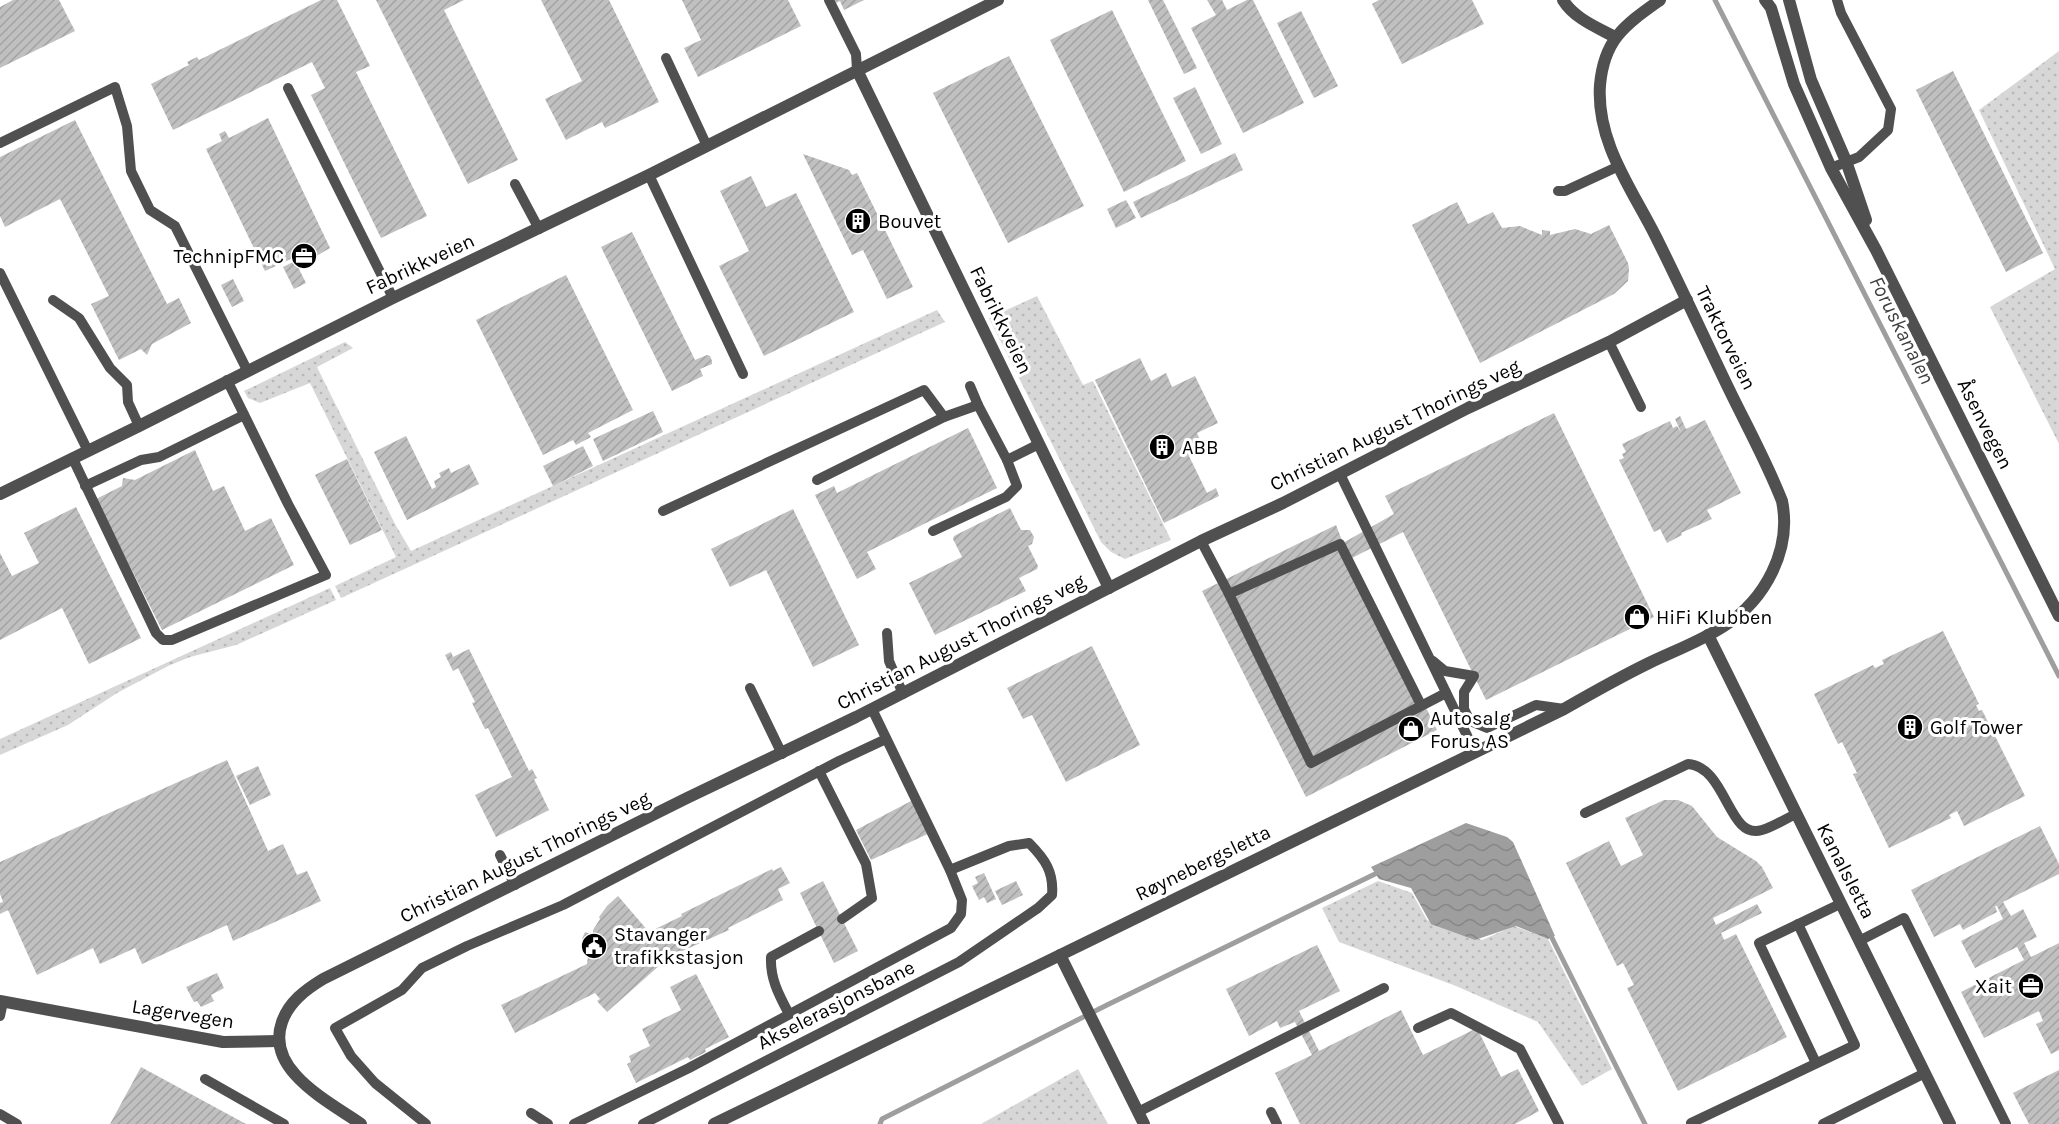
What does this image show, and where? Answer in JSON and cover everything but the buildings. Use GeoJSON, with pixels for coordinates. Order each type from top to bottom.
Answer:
{"type":"FeatureCollection","features":[{"type":"Feature","properties":{"kind":"street","name":"Fabrikkveien"},"geometry":{"type":"LineString","coordinates":[[0,494],[393,298],[649,175],[998,0]]}},
{"type":"Feature","properties":{"kind":"street"},"geometry":{"type":"LineString","coordinates":[[1563,0],[1581,18],[1615,37]]}},
{"type":"Feature","properties":{"kind":"street","name":"Traktorveien"},"geometry":{"type":"LineString","coordinates":[[1660,0],[1630,21],[1615,37],[1603,68],[1600,97],[1603,129],[1776,485],[1785,516],[1779,556],[1769,581],[1737,617],[1708,635]]}},
{"type":"Feature","properties":{"kind":"street","name":"Åsenvegen"},"geometry":{"type":"LineString","coordinates":[[1765,0],[1771,8],[1794,84],[1831,168],[1876,250],[2059,616]]}},
{"type":"Feature","properties":{"kind":"street","name":"Åsenvegen"},"geometry":{"type":"LineString","coordinates":[[1789,0],[1811,80],[1846,161],[1876,250]]}},
{"type":"Feature","properties":{"kind":"street","name":"Fabrikkveien"},"geometry":{"type":"LineString","coordinates":[[857,70],[1109,588]]}},
{"type":"Feature","properties":{"kind":"street","name":"Christian August Thorings veg"},"geometry":{"type":"LineString","coordinates":[[278,1041],[279,1030],[287,1011],[299,996],[322,979],[903,694],[1479,403],[1609,342],[1687,300]]}},
{"type":"Feature","properties":{"kind":"street","name":"Røynebergsletta"},"geometry":{"type":"LineString","coordinates":[[714,1124],[1564,709],[1647,663],[1708,635]]}},
{"type":"Feature","properties":{"kind":"street","name":"Kanalsletta"},"geometry":{"type":"LineString","coordinates":[[1708,635],[1950,1124]]}},
{"type":"Feature","properties":{"kind":"street"},"geometry":{"type":"LineString","coordinates":[[1060,955],[1144,1124]]}},
{"type":"Feature","properties":{"kind":"street","name":"Lagervegen"},"geometry":{"type":"LineString","coordinates":[[1,1002],[223,1042],[278,1041]]}},
{"type":"Feature","properties":{"kind":"street"},"geometry":{"type":"LineString","coordinates":[[278,1041],[281,1055],[298,1077],[311,1089],[361,1124]]}},
{"type":"Feature","properties":{"kind":"lane"},"geometry":{"type":"LineString","coordinates":[[829,0],[856,54],[857,70]]}},
{"type":"Feature","properties":{"kind":"lane"},"geometry":{"type":"LineString","coordinates":[[1831,168],[1859,157],[1888,130],[1891,109],[1841,13],[1837,0]]}},
{"type":"Feature","properties":{"kind":"lane"},"geometry":{"type":"LineString","coordinates":[[666,58],[706,146]]}},
{"type":"Feature","properties":{"kind":"lane"},"geometry":{"type":"LineString","coordinates":[[0,143],[115,87],[128,126],[131,171],[150,210],[174,226],[247,370]]}},
{"type":"Feature","properties":{"kind":"lane"},"geometry":{"type":"LineString","coordinates":[[288,88],[393,298]]}},
{"type":"Feature","properties":{"kind":"lane"},"geometry":{"type":"LineString","coordinates":[[1558,191],[1565,191],[1619,166]]}},
{"type":"Feature","properties":{"kind":"lane"},"geometry":{"type":"LineString","coordinates":[[649,175],[743,374]]}},
{"type":"Feature","properties":{"kind":"lane"},"geometry":{"type":"LineString","coordinates":[[515,184],[539,229]]}},
{"type":"Feature","properties":{"kind":"lane"},"geometry":{"type":"LineString","coordinates":[[0,273],[88,451]]}},
{"type":"Feature","properties":{"kind":"lane"},"geometry":{"type":"LineString","coordinates":[[53,300],[79,318],[110,368],[127,386],[128,402],[139,426]]}},
{"type":"Feature","properties":{"kind":"lane"},"geometry":{"type":"LineString","coordinates":[[1609,342],[1641,406]]}},
{"type":"Feature","properties":{"kind":"lane"},"geometry":{"type":"LineString","coordinates":[[73,459],[156,633],[164,640],[172,640],[326,575],[227,380]]}},
{"type":"Feature","properties":{"kind":"lane"},"geometry":{"type":"LineString","coordinates":[[933,531],[1006,496],[1017,486],[1007,460],[970,386]]}},
{"type":"Feature","properties":{"kind":"lane"},"geometry":{"type":"LineString","coordinates":[[663,511],[924,390],[944,417]]}},
{"type":"Feature","properties":{"kind":"lane"},"geometry":{"type":"LineString","coordinates":[[817,480],[944,417],[978,405]]}},
{"type":"Feature","properties":{"kind":"lane"},"geometry":{"type":"LineString","coordinates":[[85,486],[141,460],[159,457],[244,416]]}},
{"type":"Feature","properties":{"kind":"lane"},"geometry":{"type":"LineString","coordinates":[[1007,460],[1039,444]]}},
{"type":"Feature","properties":{"kind":"lane"},"geometry":{"type":"LineString","coordinates":[[1340,474],[1475,752]]}},
{"type":"Feature","properties":{"kind":"lane"},"geometry":{"type":"LineString","coordinates":[[1201,542],[1229,594],[1311,763],[1446,693]]}},
{"type":"Feature","properties":{"kind":"lane"},"geometry":{"type":"LineString","coordinates":[[1229,594],[1340,544],[1421,705]]}},
{"type":"Feature","properties":{"kind":"lane"},"geometry":{"type":"LineString","coordinates":[[888,633],[889,661],[903,694]]}},
{"type":"Feature","properties":{"kind":"lane"},"geometry":{"type":"LineString","coordinates":[[1431,659],[1445,671],[1474,676],[1464,692],[1464,709],[1470,721],[1487,728],[1536,705],[1564,709]]}},
{"type":"Feature","properties":{"kind":"lane"},"geometry":{"type":"LineString","coordinates":[[750,688],[782,754]]}},
{"type":"Feature","properties":{"kind":"lane"},"geometry":{"type":"LineString","coordinates":[[574,1124],[689,1068],[951,928],[961,914],[962,900],[950,870],[872,709]]}},
{"type":"Feature","properties":{"kind":"lane"},"geometry":{"type":"LineString","coordinates":[[426,1124],[375,1083],[351,1056],[335,1028],[402,990],[422,968],[563,905],[819,771],[886,739]]}},
{"type":"Feature","properties":{"kind":"lane"},"geometry":{"type":"LineString","coordinates":[[1585,813],[1688,764],[1698,765],[1710,774],[1740,825],[1753,831],[1761,831],[1796,814]]}},
{"type":"Feature","properties":{"kind":"lane"},"geometry":{"type":"LineString","coordinates":[[819,771],[866,864],[872,898],[842,919]]}},
{"type":"Feature","properties":{"kind":"lane","name":"Akselerasjonsbane"},"geometry":{"type":"LineString","coordinates":[[644,1124],[959,962],[1038,908],[1052,895],[1053,880],[1041,855],[1029,843],[1009,846],[950,870]]}},
{"type":"Feature","properties":{"kind":"lane"},"geometry":{"type":"LineString","coordinates":[[500,855],[515,885]]}},
{"type":"Feature","properties":{"kind":"lane"},"geometry":{"type":"LineString","coordinates":[[1816,1063],[1759,943],[1840,904]]}},
{"type":"Feature","properties":{"kind":"lane"},"geometry":{"type":"LineString","coordinates":[[1859,941],[1904,918],[2006,1124]]}},
{"type":"Feature","properties":{"kind":"lane"},"geometry":{"type":"LineString","coordinates":[[1691,1123],[1855,1045],[1798,924]]}},
{"type":"Feature","properties":{"kind":"lane"},"geometry":{"type":"LineString","coordinates":[[789,1014],[770,971],[771,957],[819,931]]}},
{"type":"Feature","properties":{"kind":"lane"},"geometry":{"type":"LineString","coordinates":[[1138,1112],[1384,988]]}},
{"type":"Feature","properties":{"kind":"lane"},"geometry":{"type":"LineString","coordinates":[[0,1016],[1,1002]]}},
{"type":"Feature","properties":{"kind":"lane"},"geometry":{"type":"LineString","coordinates":[[1418,1028],[1451,1013],[1520,1049],[1559,1124]]}},
{"type":"Feature","properties":{"kind":"lane"},"geometry":{"type":"LineString","coordinates":[[1823,1124],[1925,1073]]}},
{"type":"Feature","properties":{"kind":"lane"},"geometry":{"type":"LineString","coordinates":[[205,1079],[284,1124]]}},
{"type":"Feature","properties":{"kind":"lane"},"geometry":{"type":"LineString","coordinates":[[1271,1112],[1277,1124]]}},
{"type":"Feature","properties":{"kind":"lane"},"geometry":{"type":"LineString","coordinates":[[531,1113],[548,1124]]}},
{"type":"Feature","properties":{"kind":"lane"},"geometry":{"type":"LineString","coordinates":[[0,1114],[17,1124]]}},
{"type":"Feature","properties":{"kind":"shaded area"},"geometry":{"type":"Polygon","coordinates":[[[2059,51],[2059,444],[1990,307],[2055,269],[1979,110],[2059,51]]]}},
{"type":"Feature","properties":{"kind":"shaded area"},"geometry":{"type":"Polygon","coordinates":[[[1037,296],[1083,385],[1093,381],[1171,540],[1125,559],[1111,552],[1101,542],[989,318],[1037,296]]]}},
{"type":"Feature","properties":{"kind":"shaded area"},"geometry":{"type":"Polygon","coordinates":[[[937,310],[945,322],[341,598],[335,586],[396,557],[310,383],[260,403],[248,398],[244,391],[345,342],[353,348],[317,367],[395,524],[411,551],[937,310]]]}},
{"type":"Feature","properties":{"kind":"shaded area"},"geometry":{"type":"Polygon","coordinates":[[[330,588],[336,600],[236,645],[190,657],[168,666],[117,693],[68,725],[0,755],[0,739],[330,588]]]}},
{"type":"Feature","properties":{"kind":"shaded area"},"geometry":{"type":"Polygon","coordinates":[[[1378,881],[1412,893],[1427,920],[1482,940],[1514,926],[1548,939],[1612,1069],[1582,1086],[1538,1022],[1456,986],[1339,942],[1322,908],[1378,881]]]}},
{"type":"Feature","properties":{"kind":"shaded area"},"geometry":{"type":"Polygon","coordinates":[[[1078,1069],[1108,1124],[981,1124],[1078,1069]]]}},
{"type":"Feature","properties":{"kind":"water"},"geometry":{"type":"Polygon","coordinates":[[[1466,823],[1507,837],[1513,842],[1555,936],[1548,939],[1516,926],[1475,940],[1431,924],[1411,888],[1379,879],[1371,867],[1466,823]]]}},
{"type":"Feature","properties":{"kind":"waterway","name":"Foruskanalen"},"geometry":{"type":"LineString","coordinates":[[1715,0],[2059,676]]}},
{"type":"Feature","properties":{"kind":"waterway"},"geometry":{"type":"LineString","coordinates":[[880,1124],[882,1119],[1107,1005],[1375,874]]}},
{"type":"Feature","properties":{"kind":"waterway"},"geometry":{"type":"LineString","coordinates":[[1552,938],[1645,1124]]}},
{"type":"Feature","properties":{"kind":"place","name":"Bouvet"},"geometry":{"type":"Point","coordinates":[858,221]}},
{"type":"Feature","properties":{"kind":"place","name":"TechnipFMC"},"geometry":{"type":"Point","coordinates":[304,256]}},
{"type":"Feature","properties":{"kind":"place","name":"ABB"},"geometry":{"type":"Point","coordinates":[1162,447]}},
{"type":"Feature","properties":{"kind":"place","name":"HiFi Klubben"},"geometry":{"type":"Point","coordinates":[1637,617]}},
{"type":"Feature","properties":{"kind":"place","name":"Golf Tower"},"geometry":{"type":"Point","coordinates":[1910,727]}},
{"type":"Feature","properties":{"kind":"place","name":"Autosalg Forus AS"},"geometry":{"type":"Point","coordinates":[1411,729]}},
{"type":"Feature","properties":{"kind":"place","name":"Stavanger trafikkstasjon"},"geometry":{"type":"Point","coordinates":[594,946]}},
{"type":"Feature","properties":{"kind":"place","name":"Xait"},"geometry":{"type":"Point","coordinates":[2031,986]}}]}
